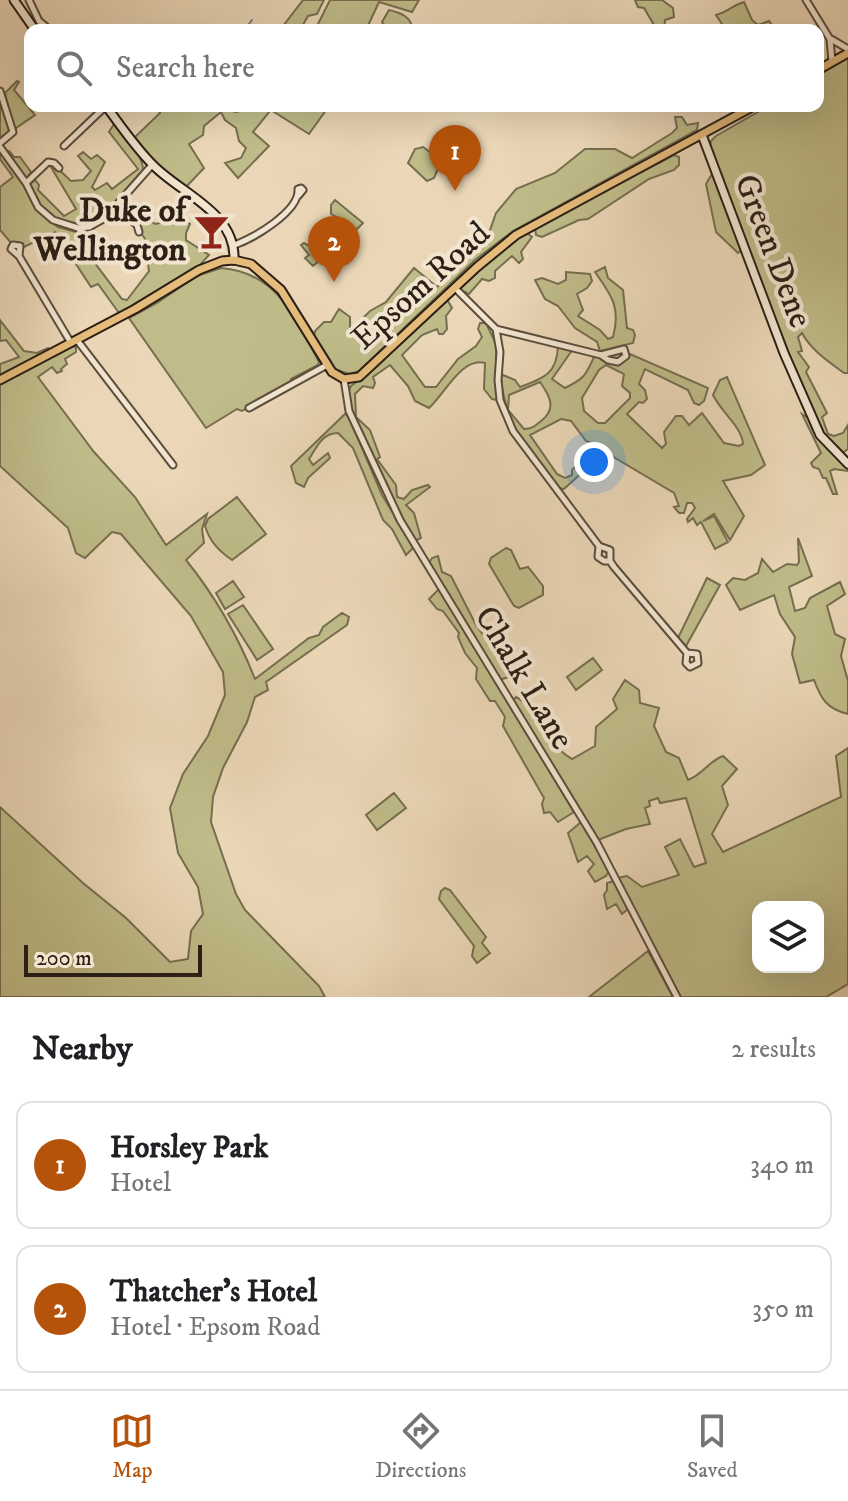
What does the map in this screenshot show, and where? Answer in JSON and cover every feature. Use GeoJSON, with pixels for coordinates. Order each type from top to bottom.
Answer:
{"type":"FeatureCollection","features":[{"type":"Feature","properties":{"kind":"main road"},"geometry":{"type":"LineString","coordinates":[[824,67],[848,51]]}},
{"type":"Feature","properties":{"kind":"main road","name":"Epsom Road"},"geometry":{"type":"LineString","coordinates":[[234,260],[251,264],[281,290],[327,365],[338,377],[351,379],[366,372],[516,235],[743,112]]}},
{"type":"Feature","properties":{"kind":"main road"},"geometry":{"type":"LineString","coordinates":[[0,380],[74,342],[199,270],[234,260]]}},
{"type":"Feature","properties":{"kind":"street"},"geometry":{"type":"LineString","coordinates":[[14,0],[31,24]]}},
{"type":"Feature","properties":{"kind":"street"},"geometry":{"type":"LineString","coordinates":[[29,0],[43,24]]}},
{"type":"Feature","properties":{"kind":"street"},"geometry":{"type":"LineString","coordinates":[[806,0],[821,24]]}},
{"type":"Feature","properties":{"kind":"street"},"geometry":{"type":"LineString","coordinates":[[36,24],[39,21]]}},
{"type":"Feature","properties":{"kind":"street"},"geometry":{"type":"LineString","coordinates":[[824,29],[830,39],[848,51]]}},
{"type":"Feature","properties":{"kind":"street"},"geometry":{"type":"LineString","coordinates":[[830,39],[832,62]]}},
{"type":"Feature","properties":{"kind":"street"},"geometry":{"type":"LineString","coordinates":[[0,91],[13,132],[0,145],[38,207],[53,220],[78,228],[97,224],[153,165]]}},
{"type":"Feature","properties":{"kind":"street"},"geometry":{"type":"LineString","coordinates":[[64,146],[100,112]]}},
{"type":"Feature","properties":{"kind":"street"},"geometry":{"type":"LineString","coordinates":[[111,112],[153,165],[222,220],[234,245],[234,260]]}},
{"type":"Feature","properties":{"kind":"street","name":"Green Dene"},"geometry":{"type":"LineString","coordinates":[[702,135],[784,353],[820,435],[848,464]]}},
{"type":"Feature","properties":{"kind":"street"},"geometry":{"type":"LineString","coordinates":[[26,183],[48,162],[59,168]]}},
{"type":"Feature","properties":{"kind":"street"},"geometry":{"type":"LineString","coordinates":[[234,245],[275,222],[298,196]]}},
{"type":"Feature","properties":{"kind":"street"},"geometry":{"type":"LineString","coordinates":[[116,207],[137,225],[139,232]]}},
{"type":"Feature","properties":{"kind":"street"},"geometry":{"type":"LineString","coordinates":[[78,228],[94,253]]}},
{"type":"Feature","properties":{"kind":"street"},"geometry":{"type":"LineString","coordinates":[[19,256],[74,342],[173,465]]}},
{"type":"Feature","properties":{"kind":"street"},"geometry":{"type":"LineString","coordinates":[[455,288],[496,329],[601,355]]}},
{"type":"Feature","properties":{"kind":"street"},"geometry":{"type":"LineString","coordinates":[[496,329],[500,352],[498,380],[505,415],[520,442],[599,546],[610,550],[610,561],[687,653]]}},
{"type":"Feature","properties":{"kind":"street"},"geometry":{"type":"LineString","coordinates":[[249,408],[327,365]]}},
{"type":"Feature","properties":{"kind":"street","name":"Chalk Lane"},"geometry":{"type":"LineString","coordinates":[[344,379],[349,411],[400,520],[597,843],[677,997]]}},
{"type":"Feature","properties":{"kind":"street"},"geometry":{"type":"LineString","coordinates":[[599,546],[598,557],[610,561]]}},
{"type":"Feature","properties":{"kind":"shaded area"},"geometry":{"type":"Polygon","coordinates":[[[303,0],[324,0],[317,14],[308,16],[303,24],[285,24],[303,0]]]}},
{"type":"Feature","properties":{"kind":"shaded area"},"geometry":{"type":"Polygon","coordinates":[[[330,0],[419,0],[412,12],[379,2],[369,24],[318,24],[330,0]]]}},
{"type":"Feature","properties":{"kind":"shaded area"},"geometry":{"type":"Polygon","coordinates":[[[635,0],[662,0],[673,8],[674,17],[665,20],[665,24],[653,24],[644,8],[638,7],[635,0]]]}},
{"type":"Feature","properties":{"kind":"shaded area"},"geometry":{"type":"Polygon","coordinates":[[[744,2],[757,24],[722,24],[716,15],[744,2]]]}},
{"type":"Feature","properties":{"kind":"shaded area"},"geometry":{"type":"Polygon","coordinates":[[[389,10],[404,16],[411,24],[383,24],[389,10]]]}},
{"type":"Feature","properties":{"kind":"shaded area"},"geometry":{"type":"Polygon","coordinates":[[[848,58],[848,373],[820,355],[802,333],[798,337],[802,351],[798,352],[809,367],[806,372],[827,413],[822,417],[828,434],[843,433],[848,425],[848,449],[841,454],[822,433],[777,328],[710,147],[716,136],[758,112],[824,112],[824,72],[848,58]]]}},
{"type":"Feature","properties":{"kind":"shaded area"},"geometry":{"type":"Polygon","coordinates":[[[19,82],[14,90],[24,102],[24,112],[35,115],[0,139],[0,103],[2,109],[8,106],[5,93],[19,82]]]}},
{"type":"Feature","properties":{"kind":"shaded area"},"geometry":{"type":"Polygon","coordinates":[[[221,112],[204,126],[203,135],[189,144],[204,168],[185,188],[152,159],[135,137],[160,113],[221,112]]]}},
{"type":"Feature","properties":{"kind":"shaded area"},"geometry":{"type":"Polygon","coordinates":[[[221,112],[269,112],[253,132],[269,146],[238,178],[225,163],[241,158],[246,148],[239,141],[236,128],[225,120],[221,112]]]}},
{"type":"Feature","properties":{"kind":"shaded area"},"geometry":{"type":"Polygon","coordinates":[[[274,112],[325,112],[309,134],[274,112]]]}},
{"type":"Feature","properties":{"kind":"shaded area"},"geometry":{"type":"Polygon","coordinates":[[[675,117],[682,117],[687,125],[698,123],[697,130],[513,231],[475,260],[359,371],[349,374],[332,368],[314,336],[324,322],[331,322],[339,309],[350,317],[350,331],[370,311],[386,302],[414,268],[437,287],[489,233],[496,213],[516,189],[555,173],[585,149],[615,149],[632,158],[672,133],[677,128],[675,117]]]}},
{"type":"Feature","properties":{"kind":"shaded area"},"geometry":{"type":"Polygon","coordinates":[[[114,124],[137,151],[143,170],[101,218],[85,225],[54,219],[36,201],[30,184],[35,180],[38,190],[64,216],[76,209],[51,167],[53,164],[71,181],[83,180],[91,171],[78,156],[83,152],[91,159],[97,155],[105,162],[92,187],[95,190],[107,183],[112,189],[138,169],[109,132],[114,124]]]}},
{"type":"Feature","properties":{"kind":"shaded area"},"geometry":{"type":"Polygon","coordinates":[[[423,147],[438,158],[434,178],[427,181],[408,163],[415,149],[423,147]]]}},
{"type":"Feature","properties":{"kind":"shaded area"},"geometry":{"type":"Polygon","coordinates":[[[9,151],[14,157],[20,157],[31,172],[23,183],[39,212],[58,227],[80,233],[91,250],[88,254],[122,299],[127,300],[149,271],[148,244],[137,229],[117,214],[125,202],[155,224],[183,218],[190,224],[186,240],[209,255],[200,265],[119,313],[98,284],[91,287],[55,232],[22,248],[18,242],[11,243],[0,230],[0,187],[13,177],[0,159],[0,154],[9,151]]]}},
{"type":"Feature","properties":{"kind":"shaded area"},"geometry":{"type":"Polygon","coordinates":[[[674,155],[679,157],[679,165],[674,170],[649,179],[588,219],[542,237],[536,235],[535,228],[674,155]]]}},
{"type":"Feature","properties":{"kind":"shaded area"},"geometry":{"type":"Polygon","coordinates":[[[712,174],[742,250],[738,253],[716,232],[706,184],[712,174]]]}},
{"type":"Feature","properties":{"kind":"shaded area"},"geometry":{"type":"Polygon","coordinates":[[[335,200],[363,223],[336,255],[328,253],[313,266],[305,258],[309,255],[301,245],[304,243],[318,251],[324,241],[316,232],[319,226],[336,227],[338,218],[331,214],[331,205],[335,200]]]}},
{"type":"Feature","properties":{"kind":"shaded area"},"geometry":{"type":"Polygon","coordinates":[[[526,232],[532,237],[521,252],[523,259],[519,263],[512,256],[495,271],[495,278],[489,281],[482,279],[469,294],[460,289],[501,248],[526,232]]]}},
{"type":"Feature","properties":{"kind":"shaded area"},"geometry":{"type":"Polygon","coordinates":[[[605,267],[608,278],[623,290],[627,328],[633,330],[635,335],[633,343],[600,351],[597,342],[575,328],[558,306],[545,299],[535,280],[542,278],[558,284],[566,280],[566,272],[590,274],[592,281],[577,294],[583,310],[578,316],[608,339],[613,337],[615,310],[610,295],[595,272],[605,267]]]}},
{"type":"Feature","properties":{"kind":"shaded area"},"geometry":{"type":"Polygon","coordinates":[[[221,268],[240,271],[270,288],[292,314],[319,362],[291,379],[290,383],[206,428],[129,318],[197,276],[221,268]]]}},
{"type":"Feature","properties":{"kind":"shaded area"},"geometry":{"type":"Polygon","coordinates":[[[448,301],[452,308],[446,316],[447,329],[443,334],[439,334],[437,329],[422,335],[402,355],[425,387],[436,387],[458,359],[476,346],[482,337],[478,329],[480,323],[486,323],[496,344],[497,400],[492,399],[484,389],[485,363],[476,363],[461,371],[429,408],[415,401],[408,386],[390,365],[373,377],[373,388],[363,386],[355,394],[356,417],[370,430],[380,457],[377,459],[396,485],[397,497],[404,499],[412,490],[430,487],[406,505],[414,513],[421,538],[417,540],[413,539],[404,524],[375,469],[347,394],[351,386],[448,301]]]}},
{"type":"Feature","properties":{"kind":"shaded area"},"geometry":{"type":"Polygon","coordinates":[[[0,320],[24,351],[37,353],[49,350],[0,376],[0,364],[19,357],[6,340],[0,341],[0,320]]]}},
{"type":"Feature","properties":{"kind":"shaded area"},"geometry":{"type":"Polygon","coordinates":[[[72,346],[76,347],[76,352],[65,359],[67,364],[62,371],[57,373],[52,367],[38,377],[94,452],[135,497],[166,545],[207,514],[202,529],[204,543],[186,560],[225,617],[255,679],[309,638],[319,635],[323,627],[342,613],[349,617],[347,625],[266,682],[268,690],[255,697],[247,722],[223,768],[213,797],[211,822],[236,894],[245,910],[319,986],[325,997],[0,997],[0,807],[126,918],[170,962],[188,959],[191,931],[203,914],[198,887],[178,853],[170,808],[183,774],[208,736],[225,695],[223,672],[191,616],[121,534],[112,532],[85,558],[76,553],[68,528],[0,466],[0,384],[72,346]]]}},
{"type":"Feature","properties":{"kind":"shaded area"},"geometry":{"type":"Polygon","coordinates":[[[558,346],[573,349],[552,379],[565,388],[584,375],[595,355],[630,354],[708,388],[704,401],[699,405],[694,403],[688,390],[645,369],[639,384],[645,390],[647,399],[627,414],[662,448],[666,444],[664,432],[676,416],[682,416],[689,425],[702,413],[724,443],[743,444],[739,432],[713,395],[720,380],[727,377],[765,465],[751,475],[723,481],[744,516],[730,540],[714,514],[703,521],[714,516],[728,542],[715,549],[701,522],[697,525],[693,518],[688,522],[695,508],[692,503],[687,503],[684,513],[679,513],[674,507],[679,506],[674,493],[605,452],[564,489],[558,488],[513,425],[508,411],[504,396],[501,378],[503,375],[515,380],[520,387],[528,384],[548,374],[558,346]],[[606,365],[599,370],[582,398],[584,411],[598,423],[605,423],[630,398],[630,393],[622,386],[624,374],[606,365]],[[540,382],[509,395],[508,410],[524,429],[535,426],[549,412],[549,397],[540,382]],[[561,419],[530,435],[557,474],[565,478],[572,475],[572,470],[587,455],[592,443],[586,441],[571,421],[561,419]]]}},
{"type":"Feature","properties":{"kind":"shaded area"},"geometry":{"type":"Polygon","coordinates":[[[345,414],[382,495],[414,547],[406,555],[392,529],[383,520],[353,448],[338,433],[324,438],[309,459],[313,465],[328,453],[330,458],[308,478],[304,487],[296,483],[291,466],[345,414]]]}},
{"type":"Feature","properties":{"kind":"shaded area"},"geometry":{"type":"Polygon","coordinates":[[[802,414],[810,419],[820,440],[847,466],[848,471],[830,471],[837,494],[833,494],[826,478],[811,463],[821,453],[802,414]]]}},
{"type":"Feature","properties":{"kind":"shaded area"},"geometry":{"type":"Polygon","coordinates":[[[237,497],[266,534],[232,560],[216,546],[205,526],[208,519],[237,497]]]}},
{"type":"Feature","properties":{"kind":"shaded area"},"geometry":{"type":"Polygon","coordinates":[[[798,538],[812,576],[789,587],[795,611],[805,608],[810,598],[840,582],[845,594],[827,606],[835,634],[845,639],[841,656],[848,681],[848,714],[826,702],[814,680],[800,683],[792,654],[795,637],[780,614],[774,595],[740,610],[726,585],[733,578],[745,580],[758,573],[762,559],[773,572],[787,564],[797,565],[798,538]]]}},
{"type":"Feature","properties":{"kind":"shaded area"},"geometry":{"type":"Polygon","coordinates":[[[506,548],[511,550],[520,569],[528,567],[543,586],[543,595],[519,608],[514,606],[489,564],[491,558],[506,548]]]}},
{"type":"Feature","properties":{"kind":"shaded area"},"geometry":{"type":"Polygon","coordinates":[[[438,556],[442,572],[451,576],[476,625],[510,672],[509,677],[499,680],[429,563],[438,556]]]}},
{"type":"Feature","properties":{"kind":"shaded area"},"geometry":{"type":"Polygon","coordinates":[[[707,578],[720,585],[686,646],[678,638],[707,578]]]}},
{"type":"Feature","properties":{"kind":"shaded area"},"geometry":{"type":"Polygon","coordinates":[[[233,581],[244,597],[225,609],[216,593],[233,581]]]}},
{"type":"Feature","properties":{"kind":"shaded area"},"geometry":{"type":"Polygon","coordinates":[[[440,588],[574,812],[558,822],[550,812],[544,813],[544,798],[503,726],[505,717],[476,679],[477,668],[465,653],[459,633],[443,611],[429,599],[440,588]]]}},
{"type":"Feature","properties":{"kind":"shaded area"},"geometry":{"type":"Polygon","coordinates":[[[243,605],[273,649],[257,660],[228,614],[243,605]]]}},
{"type":"Feature","properties":{"kind":"shaded area"},"geometry":{"type":"Polygon","coordinates":[[[593,658],[602,670],[576,690],[567,677],[593,658]]]}},
{"type":"Feature","properties":{"kind":"shaded area"},"geometry":{"type":"Polygon","coordinates":[[[625,680],[639,690],[640,703],[659,708],[654,726],[666,752],[679,758],[688,780],[723,756],[737,769],[722,786],[728,805],[712,834],[723,852],[841,797],[836,756],[848,748],[848,984],[826,997],[681,997],[617,878],[627,876],[642,887],[679,875],[665,847],[680,839],[694,867],[706,863],[686,798],[660,803],[658,798],[649,801],[650,806],[645,808],[650,824],[598,840],[511,702],[516,697],[524,703],[556,745],[572,759],[595,746],[596,727],[617,709],[613,699],[625,680]]]}},
{"type":"Feature","properties":{"kind":"shaded area"},"geometry":{"type":"Polygon","coordinates":[[[394,793],[406,808],[377,830],[366,815],[394,793]]]}},
{"type":"Feature","properties":{"kind":"shaded area"},"geometry":{"type":"Polygon","coordinates":[[[581,822],[609,871],[595,882],[588,871],[594,864],[587,856],[578,862],[568,833],[581,822]]]}},
{"type":"Feature","properties":{"kind":"shaded area"},"geometry":{"type":"Polygon","coordinates":[[[614,881],[628,909],[622,914],[616,904],[607,909],[604,895],[607,883],[614,881]]]}},
{"type":"Feature","properties":{"kind":"shaded area"},"geometry":{"type":"Polygon","coordinates":[[[445,888],[450,890],[486,937],[482,943],[490,953],[477,963],[472,956],[474,946],[439,899],[445,888]]]}},
{"type":"Feature","properties":{"kind":"shaded area"},"geometry":{"type":"Polygon","coordinates":[[[648,951],[673,997],[589,997],[648,951]]]}},
{"type":"Feature","properties":{"kind":"waterway"},"geometry":{"type":"LineString","coordinates":[[249,24],[252,20]]}},
{"type":"Feature","properties":{"kind":"place","name":"Horsley Park"},"geometry":{"type":"Point","coordinates":[455,191]}},
{"type":"Feature","properties":{"kind":"place","name":"Duke of Wellington"},"geometry":{"type":"Point","coordinates":[212,231]}},
{"type":"Feature","properties":{"kind":"place","name":"Thatcher's Hotel"},"geometry":{"type":"Point","coordinates":[334,282]}}]}
